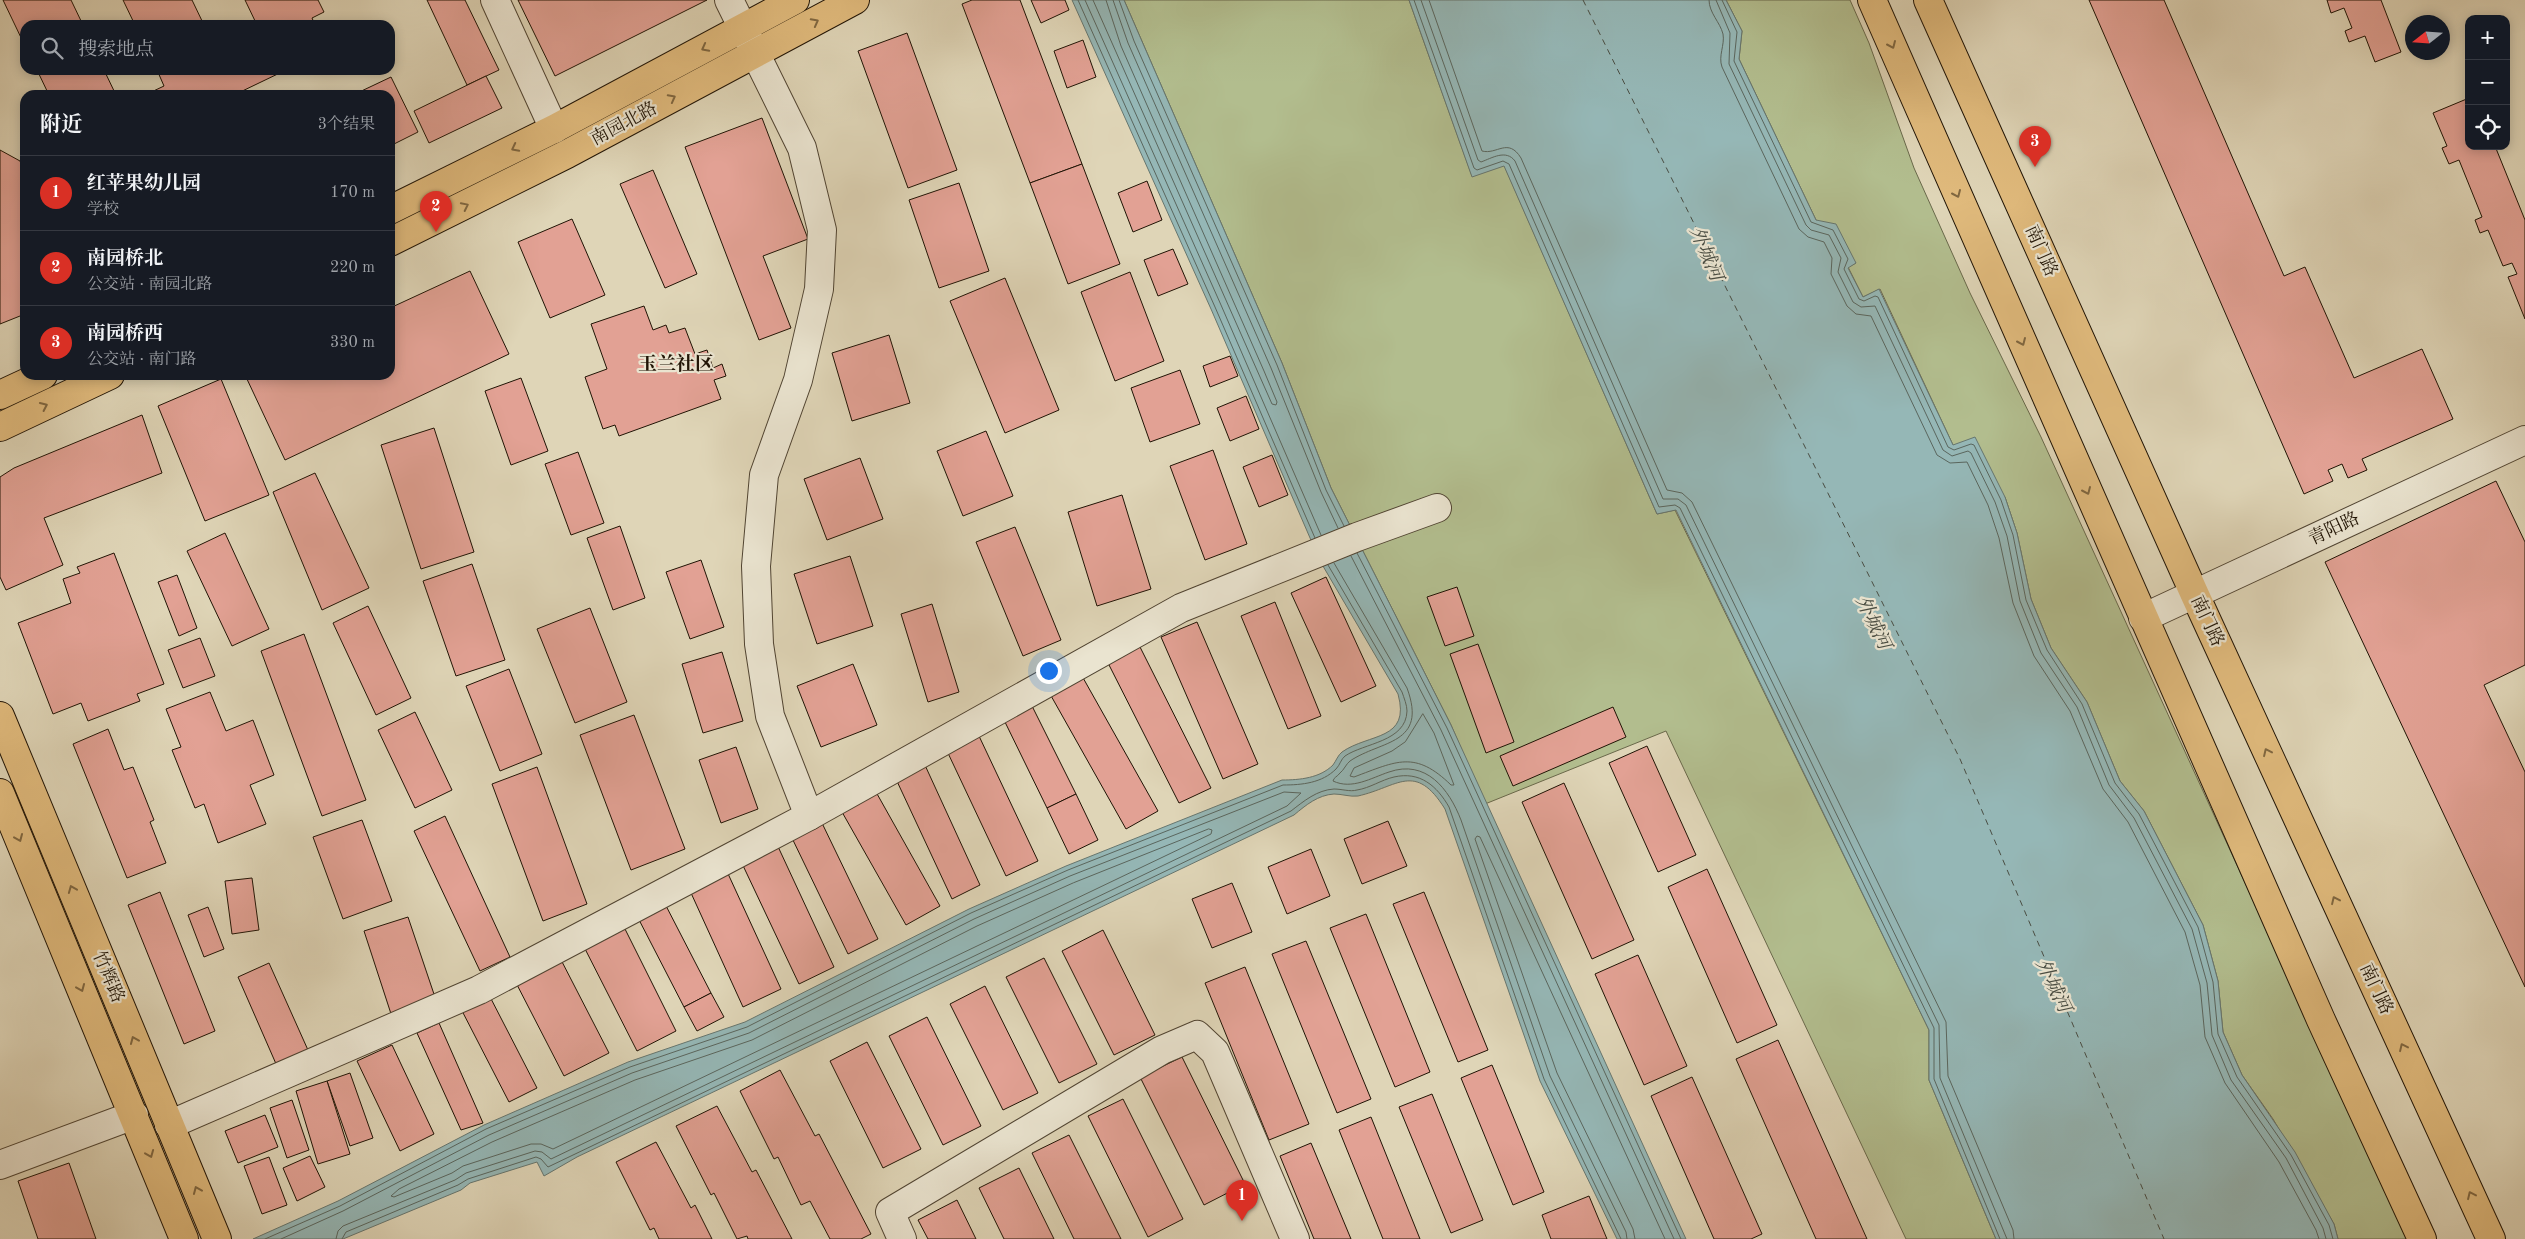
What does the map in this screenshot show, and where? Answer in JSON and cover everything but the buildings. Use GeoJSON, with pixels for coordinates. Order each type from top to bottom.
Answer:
{"type":"FeatureCollection","features":[{"type":"Feature","properties":{"kind":"main road","name":"南园北路"},"geometry":{"type":"LineString","coordinates":[[395,208],[554,129],[795,0]]}},
{"type":"Feature","properties":{"kind":"main road","name":"南园北路"},"geometry":{"type":"LineString","coordinates":[[395,240],[567,154],[855,0]]}},
{"type":"Feature","properties":{"kind":"main road"},"geometry":{"type":"LineString","coordinates":[[1872,0],[2320,1020],[2422,1239]]}},
{"type":"Feature","properties":{"kind":"main road","name":"南门路"},"geometry":{"type":"LineString","coordinates":[[1928,0],[2195,595],[2491,1239]]}},
{"type":"Feature","properties":{"kind":"main road"},"geometry":{"type":"LineString","coordinates":[[0,395],[32,380]]}},
{"type":"Feature","properties":{"kind":"main road"},"geometry":{"type":"LineString","coordinates":[[0,427],[99,380]]}},
{"type":"Feature","properties":{"kind":"main road","name":"竹辉路"},"geometry":{"type":"LineString","coordinates":[[0,716],[216,1237]]}},
{"type":"Feature","properties":{"kind":"main road","name":"竹辉路"},"geometry":{"type":"LineString","coordinates":[[0,793],[184,1239]]}},
{"type":"Feature","properties":{"kind":"street"},"geometry":{"type":"LineString","coordinates":[[495,0],[554,129]]}},
{"type":"Feature","properties":{"kind":"street"},"geometry":{"type":"LineString","coordinates":[[729,0],[802,148],[822,230],[819,289],[798,380],[764,475],[756,566],[759,644],[770,716],[809,816]]}},
{"type":"Feature","properties":{"kind":"street","name":"青阳路"},"geometry":{"type":"LineString","coordinates":[[2143,618],[2525,440]]}},
{"type":"Feature","properties":{"kind":"street"},"geometry":{"type":"LineString","coordinates":[[169,1124],[479,990],[809,816],[1181,608],[1357,536],[1437,508]]}},
{"type":"Feature","properties":{"kind":"street"},"geometry":{"type":"LineString","coordinates":[[902,1239],[890,1212],[1162,1050],[1197,1035],[1215,1052],[1295,1239]]}},
{"type":"Feature","properties":{"kind":"street"},"geometry":{"type":"LineString","coordinates":[[0,1165],[134,1115]]}},
{"type":"Feature","properties":{"kind":"green space"},"geometry":{"type":"Polygon","coordinates":[[[1124,0],[1409,0],[1472,176],[1504,165],[1657,514],[1675,510],[1929,1030],[1929,1080],[1996,1239],[1906,1239],[1666,731],[1485,804],[1451,725],[1331,488],[1282,363],[1124,0]]]}},
{"type":"Feature","properties":{"kind":"green space"},"geometry":{"type":"Polygon","coordinates":[[[1726,0],[1850,0],[1869,43],[1914,168],[1970,293],[2041,437],[2408,1239],[2338,1239],[2334,1224],[2273,1119],[2242,1075],[2223,1032],[2218,981],[2203,925],[2144,811],[2120,781],[2087,702],[2051,648],[2031,599],[2017,533],[2005,497],[1953,445],[1880,289],[1863,297],[1848,267],[1856,263],[1816,220],[1739,59],[1742,31],[1726,0]]]}},
{"type":"Feature","properties":{"kind":"water"},"geometry":{"type":"Polygon","coordinates":[[[1072,0],[1124,0],[1282,363],[1331,488],[1451,725],[1686,1239],[1617,1239],[1540,1081],[1445,809],[1434,794],[1424,785],[1415,781],[1405,781],[1358,796],[1334,794],[1317,798],[1294,815],[577,1157],[544,1176],[537,1162],[470,1183],[461,1190],[343,1239],[253,1239],[338,1201],[484,1125],[628,1062],[745,1022],[969,909],[1066,866],[1282,780],[1303,779],[1322,773],[1333,765],[1342,752],[1385,734],[1399,720],[1398,694],[1320,561],[1211,309],[1072,0]]]}},
{"type":"Feature","properties":{"kind":"water","name":"外城河"},"geometry":{"type":"Polygon","coordinates":[[[1409,0],[1726,0],[1742,31],[1739,59],[1816,220],[1836,224],[1856,263],[1848,268],[1863,297],[1879,289],[1953,445],[1975,437],[2005,497],[2017,533],[2031,599],[2051,648],[2087,702],[2120,781],[2144,811],[2203,925],[2218,981],[2223,1032],[2242,1075],[2295,1152],[2334,1224],[2338,1239],[1996,1239],[1929,1080],[1929,1030],[1676,510],[1657,514],[1504,166],[1472,177],[1409,0]]]}},
{"type":"Feature","properties":{"kind":"ferry route"},"geometry":{"type":"LineString","coordinates":[[1583,0],[1960,759],[2164,1239]]}},
{"type":"Feature","properties":{"kind":"place","name":"南园桥西"},"geometry":{"type":"Point","coordinates":[2035,167]}},
{"type":"Feature","properties":{"kind":"place","name":"南园桥北"},"geometry":{"type":"Point","coordinates":[436,232]}},
{"type":"Feature","properties":{"kind":"place","name":"红苹果幼儿园"},"geometry":{"type":"Point","coordinates":[1242,1221]}},
{"type":"Feature","properties":{"kind":"district","name":"玉兰社区"},"geometry":{"type":"Point","coordinates":[676,365]}}]}
